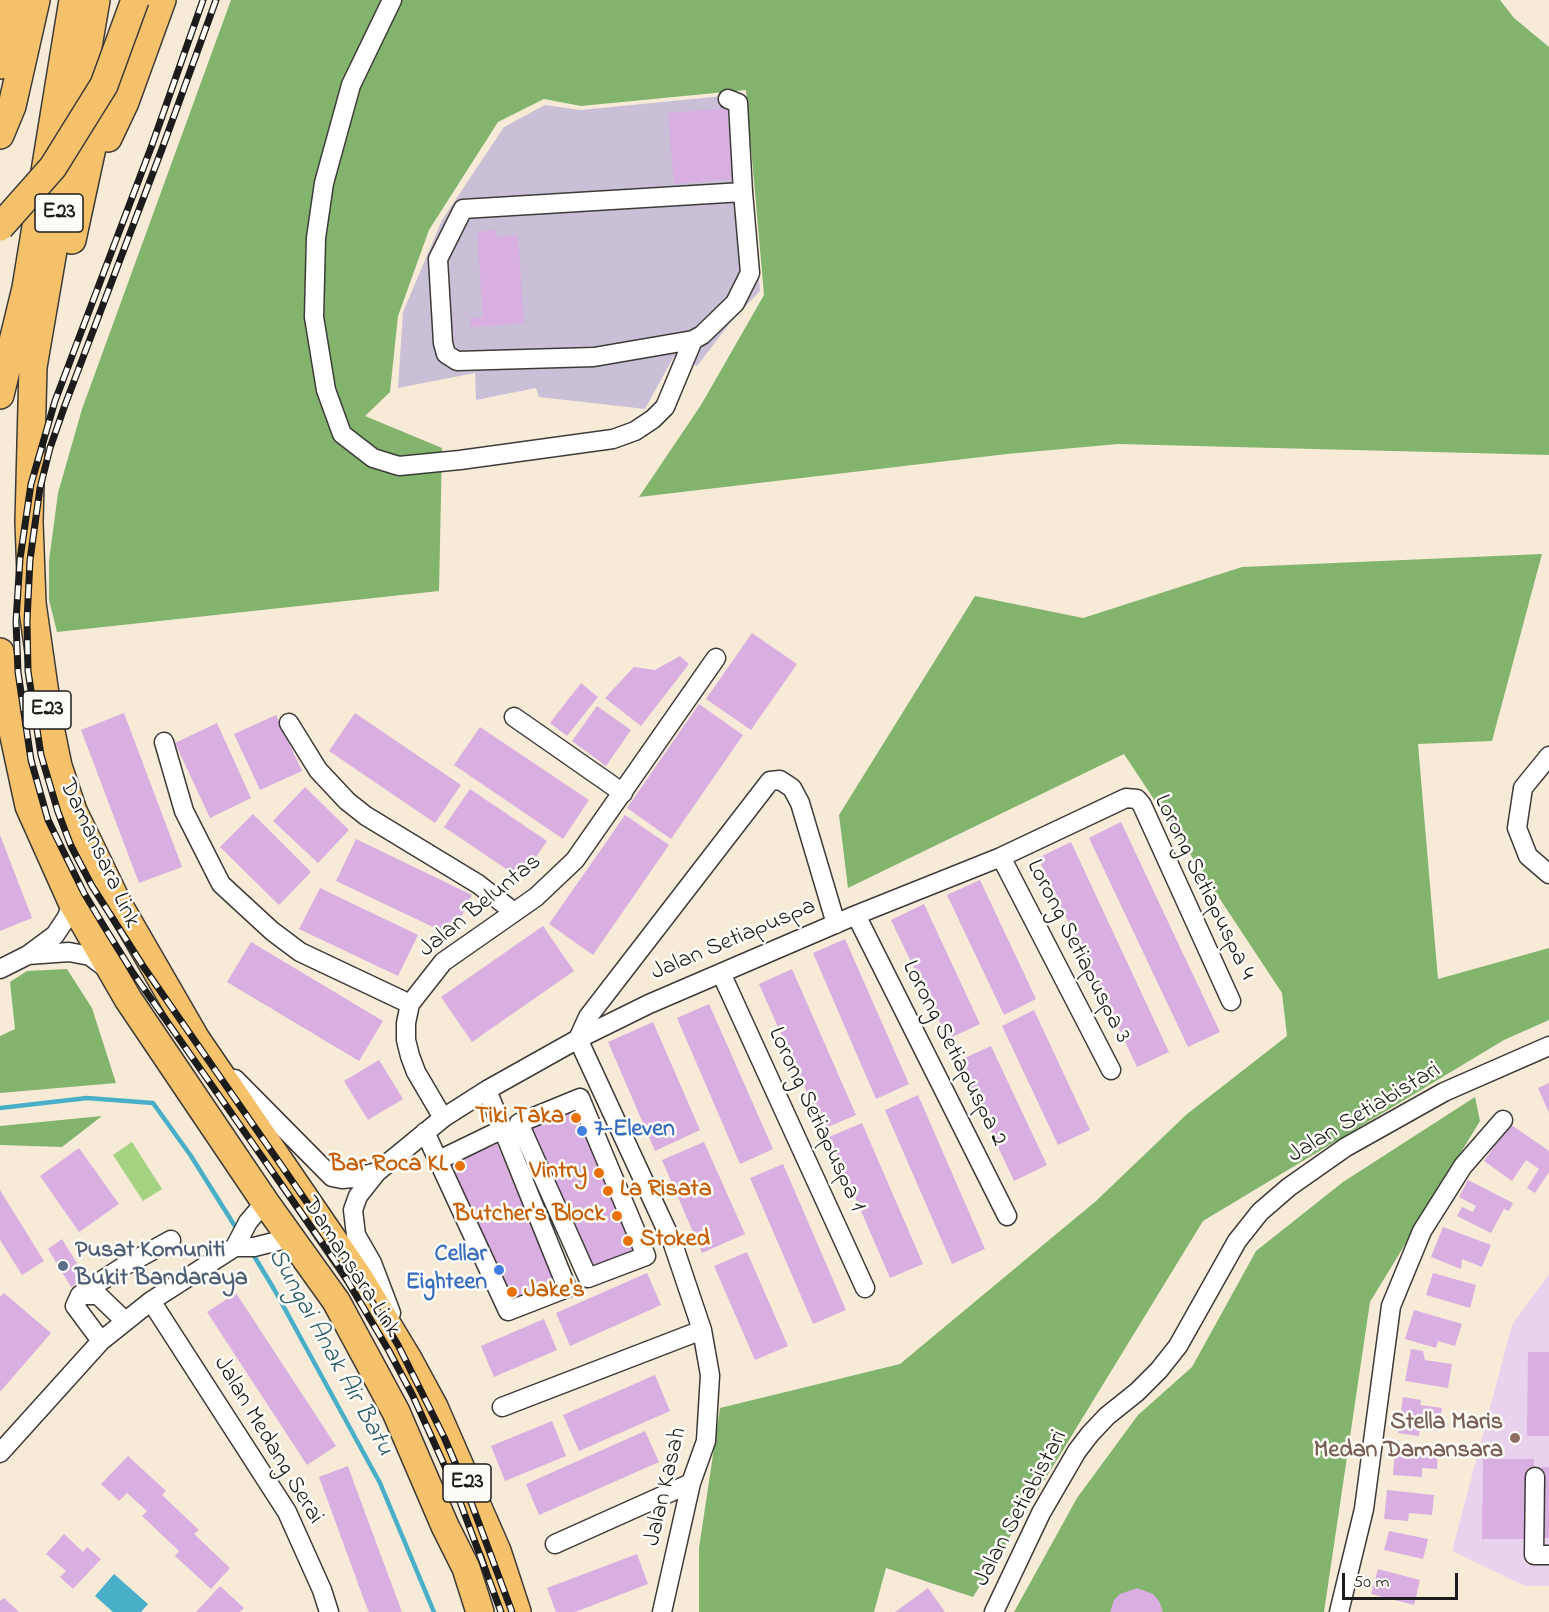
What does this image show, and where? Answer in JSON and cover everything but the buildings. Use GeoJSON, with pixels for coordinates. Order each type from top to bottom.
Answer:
{"type":"FeatureCollection","features":[{"type":"Feature","properties":{"kind":"highway"},"geometry":{"type":"LineString","coordinates":[[0,65],[10,0]]}},
{"type":"Feature","properties":{"kind":"highway"},"geometry":{"type":"LineString","coordinates":[[0,135],[12,106],[36,0]]}},
{"type":"Feature","properties":{"kind":"highway","name":"E23"},"geometry":{"type":"LineString","coordinates":[[0,395],[26,288],[73,0]]}},
{"type":"Feature","properties":{"kind":"highway","name":"Damansara Link"},"geometry":{"type":"LineString","coordinates":[[96,0],[33,367],[29,522],[32,603],[48,722],[58,766],[73,811],[117,903],[196,1039],[358,1276],[408,1359],[434,1407],[497,1551],[517,1612]]}},
{"type":"Feature","properties":{"kind":"highway"},"geometry":{"type":"LineString","coordinates":[[104,85],[126,0]]}},
{"type":"Feature","properties":{"kind":"highway","name":"E23"},"geometry":{"type":"LineString","coordinates":[[0,226],[53,167],[104,85],[135,0]]}},
{"type":"Feature","properties":{"kind":"highway"},"geometry":{"type":"LineString","coordinates":[[33,427],[98,120],[141,0]]}},
{"type":"Feature","properties":{"kind":"highway"},"geometry":{"type":"LineString","coordinates":[[82,193],[125,102],[162,0]]}},
{"type":"Feature","properties":{"kind":"highway","name":"Damansara Link"},"geometry":{"type":"LineString","coordinates":[[0,652],[7,704],[29,806],[72,902],[112,973],[265,1202],[336,1301],[396,1412],[445,1526],[466,1568],[480,1612]]}},
{"type":"Feature","properties":{"kind":"street"},"geometry":{"type":"LineString","coordinates":[[392,0],[351,85],[324,183],[315,238],[314,317],[326,390],[342,434],[373,458],[399,466],[613,439],[635,431],[653,419],[665,406],[693,340]]}},
{"type":"Feature","properties":{"kind":"street"},"geometry":{"type":"LineString","coordinates":[[728,99],[738,103],[750,273],[735,303],[702,335],[693,340],[594,357],[457,361],[446,354],[443,343],[438,259],[463,209],[743,192]]}},
{"type":"Feature","properties":{"kind":"street","name":"Jalan Beluntas"},"geometry":{"type":"LineString","coordinates":[[410,1004],[443,962],[536,897],[575,860],[716,658]]}},
{"type":"Feature","properties":{"kind":"street"},"geometry":{"type":"LineString","coordinates":[[514,717],[623,793]]}},
{"type":"Feature","properties":{"kind":"street"},"geometry":{"type":"LineString","coordinates":[[289,723],[318,770],[347,801],[366,816],[478,884],[514,912]]}},
{"type":"Feature","properties":{"kind":"street"},"geometry":{"type":"LineString","coordinates":[[164,742],[184,811],[221,884],[272,931],[300,952],[410,1004],[406,1023],[406,1040],[410,1056],[416,1072],[442,1118]]}},
{"type":"Feature","properties":{"kind":"street"},"geometry":{"type":"LineString","coordinates":[[1549,756],[1523,788],[1517,828],[1528,856],[1549,874]]}},
{"type":"Feature","properties":{"kind":"street"},"geometry":{"type":"LineString","coordinates":[[578,1039],[588,1017],[770,782],[780,780],[792,788],[800,803],[836,924]]}},
{"type":"Feature","properties":{"kind":"street","name":"Jalan Setiapuspa"},"geometry":{"type":"LineString","coordinates":[[408,1359],[372,1263],[357,1234],[353,1210],[358,1196],[376,1172],[442,1118],[487,1089],[578,1039],[649,1004],[856,915],[1001,857],[1125,798],[1132,797]]}},
{"type":"Feature","properties":{"kind":"street","name":"Lorong Setiapuspa 4"},"geometry":{"type":"LineString","coordinates":[[1132,797],[1142,805],[1231,1001]]}},
{"type":"Feature","properties":{"kind":"street","name":"Lorong Setiapuspa 3"},"geometry":{"type":"LineString","coordinates":[[1001,857],[1110,1070]]}},
{"type":"Feature","properties":{"kind":"street"},"geometry":{"type":"LineString","coordinates":[[0,968],[28,955],[56,935],[67,917],[72,902]]}},
{"type":"Feature","properties":{"kind":"street","name":"Lorong Setiapuspa 2"},"geometry":{"type":"LineString","coordinates":[[856,915],[1007,1215]]}},
{"type":"Feature","properties":{"kind":"street"},"geometry":{"type":"LineString","coordinates":[[28,955],[69,952],[90,956],[112,973]]}},
{"type":"Feature","properties":{"kind":"street","name":"Lorong Setiapuspa 1"},"geometry":{"type":"LineString","coordinates":[[721,973],[865,1288]]}},
{"type":"Feature","properties":{"kind":"street","name":"Jalan Setiapuspa"},"geometry":{"type":"LineString","coordinates":[[196,1039],[332,1177],[354,1178],[376,1172]]}},
{"type":"Feature","properties":{"kind":"street","name":"Jalan Kasah"},"geometry":{"type":"LineString","coordinates":[[578,1039],[673,1244],[702,1330],[710,1375],[706,1441],[691,1483],[662,1612]]}},
{"type":"Feature","properties":{"kind":"street","name":"Jalan Setiabistari"},"geometry":{"type":"LineString","coordinates":[[994,1612],[1041,1513],[1077,1451],[1107,1416],[1137,1392],[1159,1370],[1178,1346],[1237,1241],[1260,1212],[1289,1187],[1346,1148],[1443,1092],[1549,1046]]}},
{"type":"Feature","properties":{"kind":"street"},"geometry":{"type":"LineString","coordinates":[[487,1089],[511,1126],[588,1278],[673,1244]]}},
{"type":"Feature","properties":{"kind":"street"},"geometry":{"type":"LineString","coordinates":[[439,1160],[511,1126],[580,1098],[646,1256]]}},
{"type":"Feature","properties":{"kind":"street"},"geometry":{"type":"LineString","coordinates":[[1339,1612],[1364,1509],[1391,1306],[1422,1231],[1463,1166],[1503,1120]]}},
{"type":"Feature","properties":{"kind":"street"},"geometry":{"type":"LineString","coordinates":[[425,1132],[508,1311],[567,1288],[511,1126]]}},
{"type":"Feature","properties":{"kind":"street"},"geometry":{"type":"LineString","coordinates":[[599,1148],[624,1137]]}},
{"type":"Feature","properties":{"kind":"street"},"geometry":{"type":"LineString","coordinates":[[242,1243],[265,1202]]}},
{"type":"Feature","properties":{"kind":"street"},"geometry":{"type":"LineString","coordinates":[[0,1453],[102,1341],[151,1301],[242,1243],[290,1238]]}},
{"type":"Feature","properties":{"kind":"street"},"geometry":{"type":"LineString","coordinates":[[102,1341],[75,1306],[80,1295],[124,1266],[171,1240]]}},
{"type":"Feature","properties":{"kind":"street"},"geometry":{"type":"LineString","coordinates":[[80,1295],[98,1295],[125,1321]]}},
{"type":"Feature","properties":{"kind":"street","name":"Jalan Medang Serai"},"geometry":{"type":"LineString","coordinates":[[151,1301],[287,1512],[322,1590],[329,1612]]}},
{"type":"Feature","properties":{"kind":"street"},"geometry":{"type":"LineString","coordinates":[[502,1407],[702,1330]]}},
{"type":"Feature","properties":{"kind":"street"},"geometry":{"type":"LineString","coordinates":[[1535,1477],[1534,1555],[1549,1555]]}},
{"type":"Feature","properties":{"kind":"street"},"geometry":{"type":"LineString","coordinates":[[555,1544],[691,1483]]}},
{"type":"Feature","properties":{"kind":"shaded area"},"geometry":{"type":"Polygon","coordinates":[[[743,94],[760,291],[730,323],[697,366],[674,356],[645,409],[539,397],[536,388],[476,400],[475,373],[398,388],[403,312],[442,220],[504,127],[545,105],[581,110],[743,94]]]}},
{"type":"Feature","properties":{"kind":"shaded area","name":"Stella Maris Medan Damansara"},"geometry":{"type":"Polygon","coordinates":[[[1549,1274],[1549,1586],[1525,1586],[1452,1551],[1512,1325],[1549,1274]]]}},
{"type":"Feature","properties":{"kind":"green space"},"geometry":{"type":"Polygon","coordinates":[[[231,0],[1500,0],[1514,18],[1549,47],[1549,455],[1118,444],[1007,454],[639,497],[701,405],[764,295],[746,90],[581,106],[544,99],[498,122],[429,230],[398,316],[390,392],[365,416],[442,448],[439,591],[57,632],[49,600],[49,561],[58,493],[82,409],[231,0]]]}},
{"type":"Feature","properties":{"kind":"green space"},"geometry":{"type":"Polygon","coordinates":[[[1542,554],[1492,741],[1418,744],[1438,979],[1549,948],[1549,1020],[1504,1040],[1203,1221],[973,1597],[886,1568],[874,1612],[699,1612],[699,1548],[720,1408],[900,1364],[1096,1201],[1187,1114],[1287,1036],[1282,993],[1124,754],[848,888],[839,815],[975,596],[1083,618],[1242,567],[1542,554]]]}},
{"type":"Feature","properties":{"kind":"green space"},"geometry":{"type":"Polygon","coordinates":[[[67,969],[92,1008],[116,1083],[0,1093],[0,1036],[15,1029],[10,982],[27,971],[67,969]]]}},
{"type":"Feature","properties":{"kind":"green space"},"geometry":{"type":"Polygon","coordinates":[[[1475,1097],[1480,1121],[1370,1302],[1324,1612],[1014,1612],[1077,1498],[1138,1415],[1192,1367],[1256,1251],[1343,1182],[1475,1097]]]}},
{"type":"Feature","properties":{"kind":"green space"},"geometry":{"type":"Polygon","coordinates":[[[102,1116],[62,1147],[0,1145],[0,1126],[102,1116]]]}},
{"type":"Feature","properties":{"kind":"green space"},"geometry":{"type":"Polygon","coordinates":[[[132,1142],[162,1189],[143,1201],[113,1155],[132,1142]]]}},
{"type":"Feature","properties":{"kind":"water"},"geometry":{"type":"Polygon","coordinates":[[[114,1574],[148,1604],[141,1612],[113,1612],[95,1596],[114,1574]]]}},
{"type":"Feature","properties":{"kind":"waterway","name":"Sungai Anak Air Batu"},"geometry":{"type":"LineString","coordinates":[[0,1108],[87,1098],[153,1103],[191,1156],[238,1231]]}},
{"type":"Feature","properties":{"kind":"waterway","name":"Sungai Anak Air Batu"},"geometry":{"type":"LineString","coordinates":[[251,1251],[380,1483],[434,1612]]}},
{"type":"Feature","properties":{"kind":"railway"},"geometry":{"type":"LineString","coordinates":[[203,0],[152,145],[55,401],[31,484],[20,559],[16,621],[18,672],[31,760],[48,820],[84,893],[105,928],[133,973],[340,1268],[389,1351],[413,1396],[456,1491],[501,1612]]}},
{"type":"Feature","properties":{"kind":"railway"},"geometry":{"type":"LineString","coordinates":[[216,0],[65,405],[50,448],[40,488],[30,560],[27,621],[28,671],[41,755],[71,846],[92,886],[143,966],[349,1263],[398,1345],[444,1437],[465,1486],[512,1612]]}},
{"type":"Feature","properties":{"kind":"place","name":"Tiki Taka"},"geometry":{"type":"Point","coordinates":[576,1118]}},
{"type":"Feature","properties":{"kind":"place","name":"7-Eleven"},"geometry":{"type":"Point","coordinates":[582,1131]}},
{"type":"Feature","properties":{"kind":"place","name":"Bar Roca KL"},"geometry":{"type":"Point","coordinates":[460,1166]}},
{"type":"Feature","properties":{"kind":"place","name":"Vintry"},"geometry":{"type":"Point","coordinates":[599,1173]}},
{"type":"Feature","properties":{"kind":"place","name":"La Risata"},"geometry":{"type":"Point","coordinates":[608,1191]}},
{"type":"Feature","properties":{"kind":"place","name":"Butcher's Block"},"geometry":{"type":"Point","coordinates":[617,1216]}},
{"type":"Feature","properties":{"kind":"place","name":"Stoked"},"geometry":{"type":"Point","coordinates":[628,1241]}},
{"type":"Feature","properties":{"kind":"place","name":"Pusat Komuniti Bukit Bandaraya"},"geometry":{"type":"Point","coordinates":[63,1266]}},
{"type":"Feature","properties":{"kind":"place","name":"Cellar Eighteen"},"geometry":{"type":"Point","coordinates":[499,1270]}},
{"type":"Feature","properties":{"kind":"place","name":"Jake's"},"geometry":{"type":"Point","coordinates":[512,1292]}},
{"type":"Feature","properties":{"kind":"place","name":"Stella Maris Medan Damansara"},"geometry":{"type":"Point","coordinates":[1515,1438]}}]}
